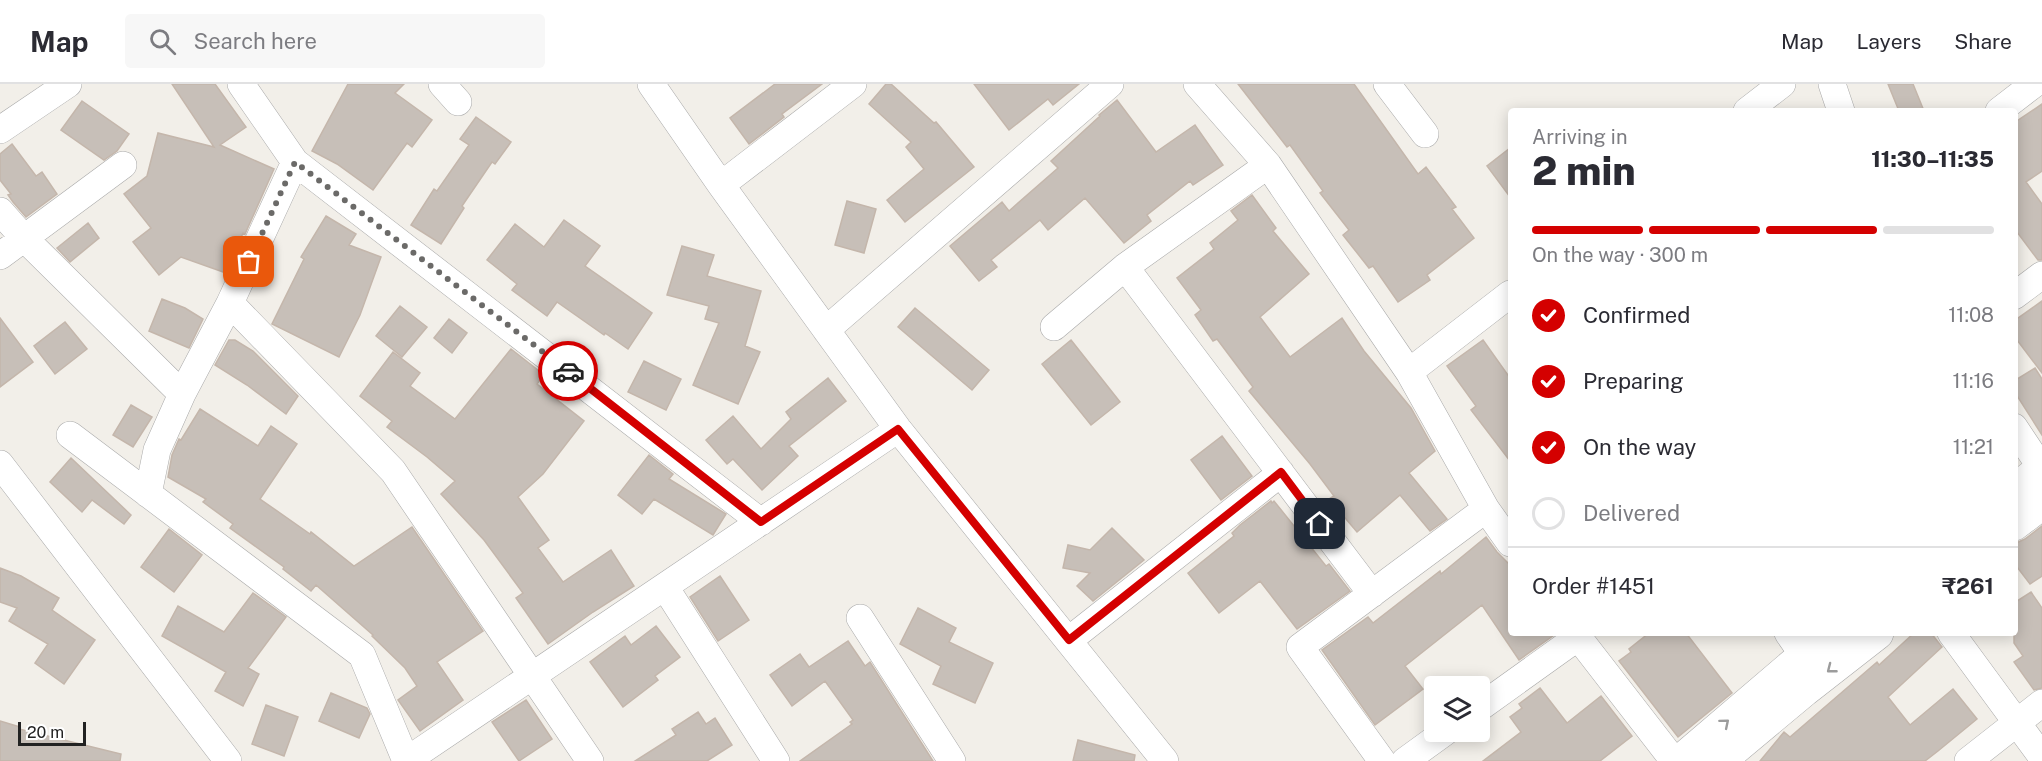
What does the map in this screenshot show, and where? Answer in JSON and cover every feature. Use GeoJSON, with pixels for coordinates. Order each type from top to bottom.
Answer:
{"type":"FeatureCollection","features":[{"type":"Feature","properties":{"kind":"street"},"geometry":{"type":"LineString","coordinates":[[0,130],[68,84]]}},
{"type":"Feature","properties":{"kind":"street"},"geometry":{"type":"LineString","coordinates":[[241,84],[295,162],[761,522]]}},
{"type":"Feature","properties":{"kind":"street"},"geometry":{"type":"LineString","coordinates":[[651,84],[721,185],[898,429],[1165,761]]}},
{"type":"Feature","properties":{"kind":"street"},"geometry":{"type":"LineString","coordinates":[[721,185],[853,84]]}},
{"type":"Feature","properties":{"kind":"street"},"geometry":{"type":"LineString","coordinates":[[826,330],[1110,84]]}},
{"type":"Feature","properties":{"kind":"street"},"geometry":{"type":"LineString","coordinates":[[1197,84],[1268,165],[1409,372],[1486,508],[1508,540]]}},
{"type":"Feature","properties":{"kind":"street"},"geometry":{"type":"LineString","coordinates":[[1387,84],[1425,134]]}},
{"type":"Feature","properties":{"kind":"street"},"geometry":{"type":"LineString","coordinates":[[1751,108],[1782,84]]}},
{"type":"Feature","properties":{"kind":"street"},"geometry":{"type":"LineString","coordinates":[[1832,84],[1839,108]]}},
{"type":"Feature","properties":{"kind":"street"},"geometry":{"type":"LineString","coordinates":[[148,494],[157,450],[182,394],[230,303],[295,162]]}},
{"type":"Feature","properties":{"kind":"street"},"geometry":{"type":"LineString","coordinates":[[0,256],[123,165]]}},
{"type":"Feature","properties":{"kind":"street"},"geometry":{"type":"LineString","coordinates":[[1054,327],[1125,267],[1268,165]]}},
{"type":"Feature","properties":{"kind":"street"},"geometry":{"type":"LineString","coordinates":[[0,211],[23,237],[182,394]]}},
{"type":"Feature","properties":{"kind":"street"},"geometry":{"type":"LineString","coordinates":[[1125,267],[1372,594]]}},
{"type":"Feature","properties":{"kind":"street"},"geometry":{"type":"LineString","coordinates":[[2018,293],[2042,275]]}},
{"type":"Feature","properties":{"kind":"street"},"geometry":{"type":"LineString","coordinates":[[1409,372],[1508,296]]}},
{"type":"Feature","properties":{"kind":"street"},"geometry":{"type":"LineString","coordinates":[[230,303],[393,471],[590,761]]}},
{"type":"Feature","properties":{"kind":"street"},"geometry":{"type":"LineString","coordinates":[[70,435],[362,655],[406,761],[898,429]]}},
{"type":"Feature","properties":{"kind":"street"},"geometry":{"type":"LineString","coordinates":[[2018,433],[2042,469],[2018,488]]}},
{"type":"Feature","properties":{"kind":"street"},"geometry":{"type":"LineString","coordinates":[[0,464],[228,761]]}},
{"type":"Feature","properties":{"kind":"street"},"geometry":{"type":"LineString","coordinates":[[1069,640],[1281,472]]}},
{"type":"Feature","properties":{"kind":"street"},"geometry":{"type":"LineString","coordinates":[[2018,521],[2042,502]]}},
{"type":"Feature","properties":{"kind":"street"},"geometry":{"type":"LineString","coordinates":[[1382,761],[1300,647],[1486,508]]}},
{"type":"Feature","properties":{"kind":"street"},"geometry":{"type":"LineString","coordinates":[[665,587],[776,761]]}},
{"type":"Feature","properties":{"kind":"street"},"geometry":{"type":"LineString","coordinates":[[860,618],[952,761]]}},
{"type":"Feature","properties":{"kind":"street"},"geometry":{"type":"LineString","coordinates":[[1490,700],[1575,636]]}},
{"type":"Feature","properties":{"kind":"street"},"geometry":{"type":"LineString","coordinates":[[1577,636],[1674,761]]}},
{"type":"Feature","properties":{"kind":"street"},"geometry":{"type":"LineString","coordinates":[[1681,761],[1796,644],[1825,636]]}},
{"type":"Feature","properties":{"kind":"street"},"geometry":{"type":"LineString","coordinates":[[1719,761],[1873,636]]}},
{"type":"Feature","properties":{"kind":"street"},"geometry":{"type":"LineString","coordinates":[[1953,636],[2042,757]]}},
{"type":"Feature","properties":{"kind":"street"},"geometry":{"type":"LineString","coordinates":[[1968,761],[2042,703]]}},
{"type":"Feature","properties":{"kind":"street"},"geometry":{"type":"LineString","coordinates":[[1405,761],[1431,742]]}},
{"type":"Feature","properties":{"kind":"building"},"geometry":{"type":"Polygon","coordinates":[[[172,84],[215,84],[246,127],[220,145],[274,169],[226,273],[181,257],[159,275],[133,242],[151,228],[124,194],[147,176],[158,133],[214,147],[172,84]]]}},
{"type":"Feature","properties":{"kind":"building"},"geometry":{"type":"Polygon","coordinates":[[[348,84],[404,84],[395,93],[432,120],[412,147],[407,143],[373,190],[337,164],[312,151],[348,84]]]}},
{"type":"Feature","properties":{"kind":"building"},"geometry":{"type":"Polygon","coordinates":[[[775,84],[822,84],[782,114],[784,117],[749,144],[730,118],[775,84]]]}},
{"type":"Feature","properties":{"kind":"building"},"geometry":{"type":"Polygon","coordinates":[[[886,84],[891,84],[934,123],[936,122],[974,167],[905,222],[887,200],[924,169],[906,147],[911,142],[869,104],[886,84]]]}},
{"type":"Feature","properties":{"kind":"building"},"geometry":{"type":"Polygon","coordinates":[[[974,84],[1079,84],[1053,105],[1048,99],[1009,130],[974,84]]]}},
{"type":"Feature","properties":{"kind":"building"},"geometry":{"type":"Polygon","coordinates":[[[1238,84],[1354,84],[1418,174],[1426,167],[1456,207],[1452,209],[1474,238],[1427,275],[1430,280],[1398,302],[1373,266],[1369,268],[1343,235],[1349,230],[1320,193],[1323,191],[1290,145],[1287,147],[1238,84]]]}},
{"type":"Feature","properties":{"kind":"building"},"geometry":{"type":"Polygon","coordinates":[[[1888,84],[1913,84],[1923,108],[1898,108],[1888,84]]]}},
{"type":"Feature","properties":{"kind":"building"},"geometry":{"type":"Polygon","coordinates":[[[1117,100],[1156,152],[1195,125],[1223,165],[1193,185],[1190,181],[1147,215],[1151,221],[1124,243],[1085,198],[1048,230],[1040,220],[991,260],[997,267],[979,281],[950,246],[1002,202],[1009,211],[1058,168],[1051,161],[1117,100]]]}},
{"type":"Feature","properties":{"kind":"building"},"geometry":{"type":"Polygon","coordinates":[[[82,101],[129,134],[117,151],[104,160],[61,130],[82,101]]]}},
{"type":"Feature","properties":{"kind":"building"},"geometry":{"type":"Polygon","coordinates":[[[2042,104],[2042,171],[2026,182],[2042,204],[2042,260],[2038,260],[2018,233],[2018,120],[2042,104]]]}},
{"type":"Feature","properties":{"kind":"building"},"geometry":{"type":"Polygon","coordinates":[[[476,117],[511,142],[495,164],[492,162],[462,206],[464,208],[441,244],[411,225],[434,189],[437,191],[469,145],[460,139],[476,117]]]}},
{"type":"Feature","properties":{"kind":"building"},"geometry":{"type":"Polygon","coordinates":[[[12,144],[36,176],[42,172],[57,194],[26,217],[8,195],[11,194],[0,180],[0,154],[12,144]]]}},
{"type":"Feature","properties":{"kind":"building"},"geometry":{"type":"Polygon","coordinates":[[[1508,150],[1508,194],[1487,166],[1508,150]]]}},
{"type":"Feature","properties":{"kind":"building"},"geometry":{"type":"Polygon","coordinates":[[[1252,195],[1276,228],[1273,231],[1309,274],[1260,317],[1290,357],[1342,318],[1364,351],[1411,408],[1435,451],[1409,473],[1447,519],[1430,531],[1400,495],[1357,532],[1329,499],[1334,496],[1310,464],[1249,391],[1253,387],[1217,339],[1213,341],[1195,315],[1201,310],[1177,278],[1214,249],[1210,243],[1238,220],[1231,211],[1252,195]]]}},
{"type":"Feature","properties":{"kind":"building"},"geometry":{"type":"Polygon","coordinates":[[[847,201],[876,209],[864,253],[835,245],[847,201]]]}},
{"type":"Feature","properties":{"kind":"building"},"geometry":{"type":"Polygon","coordinates":[[[326,216],[356,234],[349,245],[381,257],[360,315],[339,357],[272,324],[304,259],[301,257],[326,216]]]}},
{"type":"Feature","properties":{"kind":"building"},"geometry":{"type":"Polygon","coordinates":[[[564,220],[600,246],[585,266],[652,313],[628,349],[557,302],[547,316],[512,290],[517,284],[487,260],[515,224],[544,247],[564,220]]]}},
{"type":"Feature","properties":{"kind":"building"},"geometry":{"type":"Polygon","coordinates":[[[88,223],[99,238],[70,262],[57,248],[88,223]]]}},
{"type":"Feature","properties":{"kind":"building"},"geometry":{"type":"Polygon","coordinates":[[[682,246],[714,255],[707,276],[761,291],[745,346],[760,352],[738,404],[693,385],[719,323],[705,319],[709,306],[667,295],[682,246]]]}},
{"type":"Feature","properties":{"kind":"building"},"geometry":{"type":"Polygon","coordinates":[[[162,299],[185,308],[203,319],[189,348],[149,331],[162,299]]]}},
{"type":"Feature","properties":{"kind":"building"},"geometry":{"type":"Polygon","coordinates":[[[2042,301],[2042,373],[2018,341],[2018,318],[2042,301]]]}},
{"type":"Feature","properties":{"kind":"building"},"geometry":{"type":"Polygon","coordinates":[[[400,306],[427,327],[402,357],[376,336],[400,306]]]}},
{"type":"Feature","properties":{"kind":"building"},"geometry":{"type":"Polygon","coordinates":[[[915,308],[989,370],[972,390],[898,327],[915,308]]]}},
{"type":"Feature","properties":{"kind":"building"},"geometry":{"type":"Polygon","coordinates":[[[0,318],[33,362],[0,387],[0,318]]]}},
{"type":"Feature","properties":{"kind":"building"},"geometry":{"type":"Polygon","coordinates":[[[449,319],[467,333],[452,353],[434,338],[449,319]]]}},
{"type":"Feature","properties":{"kind":"building"},"geometry":{"type":"Polygon","coordinates":[[[65,322],[87,349],[55,374],[34,346],[65,322]]]}},
{"type":"Feature","properties":{"kind":"building"},"geometry":{"type":"Polygon","coordinates":[[[229,340],[235,340],[253,351],[298,396],[286,414],[215,365],[229,340]]]}},
{"type":"Feature","properties":{"kind":"building"},"geometry":{"type":"Polygon","coordinates":[[[1071,340],[1120,402],[1091,425],[1042,364],[1071,340]]]}},
{"type":"Feature","properties":{"kind":"building"},"geometry":{"type":"Polygon","coordinates":[[[1483,340],[1508,375],[1508,458],[1471,410],[1476,406],[1447,366],[1483,340]]]}},
{"type":"Feature","properties":{"kind":"building"},"geometry":{"type":"Polygon","coordinates":[[[511,349],[544,375],[537,384],[584,421],[543,474],[518,497],[549,540],[538,548],[563,582],[611,550],[634,586],[548,644],[516,598],[523,593],[484,540],[441,494],[455,481],[387,427],[392,421],[360,396],[393,352],[420,373],[410,386],[455,419],[511,349]]]}},
{"type":"Feature","properties":{"kind":"building"},"geometry":{"type":"Polygon","coordinates":[[[644,361],[681,379],[666,410],[628,392],[644,361]]]}},
{"type":"Feature","properties":{"kind":"building"},"geometry":{"type":"Polygon","coordinates":[[[2035,368],[2042,379],[2042,435],[2018,397],[2018,379],[2035,368]]]}},
{"type":"Feature","properties":{"kind":"building"},"geometry":{"type":"Polygon","coordinates":[[[828,378],[846,401],[789,446],[798,456],[762,490],[733,459],[727,464],[706,440],[733,416],[761,449],[791,419],[786,412],[828,378]]]}},
{"type":"Feature","properties":{"kind":"building"},"geometry":{"type":"Polygon","coordinates":[[[131,405],[152,417],[133,447],[113,435],[131,405]]]}},
{"type":"Feature","properties":{"kind":"building"},"geometry":{"type":"Polygon","coordinates":[[[200,409],[258,446],[271,426],[297,444],[260,499],[310,534],[311,532],[354,566],[412,527],[483,631],[437,662],[463,700],[420,731],[398,700],[417,686],[405,668],[373,635],[316,585],[311,591],[283,569],[284,567],[230,528],[233,524],[203,502],[206,499],[168,477],[172,455],[179,439],[181,440],[200,409]]]}},
{"type":"Feature","properties":{"kind":"building"},"geometry":{"type":"Polygon","coordinates":[[[1222,436],[1252,476],[1221,500],[1191,460],[1222,436]]]}},
{"type":"Feature","properties":{"kind":"building"},"geometry":{"type":"Polygon","coordinates":[[[649,455],[673,474],[669,479],[726,514],[713,535],[654,499],[642,514],[618,495],[649,455]]]}},
{"type":"Feature","properties":{"kind":"building"},"geometry":{"type":"Polygon","coordinates":[[[71,458],[131,515],[124,524],[92,500],[82,512],[50,482],[71,458]]]}},
{"type":"Feature","properties":{"kind":"building"},"geometry":{"type":"Polygon","coordinates":[[[1271,501],[1272,503],[1274,501],[1326,566],[1329,564],[1350,591],[1297,629],[1260,581],[1219,613],[1188,573],[1234,536],[1232,533],[1240,525],[1271,501]]]}},
{"type":"Feature","properties":{"kind":"building"},"geometry":{"type":"Polygon","coordinates":[[[2042,526],[2042,576],[2030,584],[2018,568],[2018,542],[2042,526]]]}},
{"type":"Feature","properties":{"kind":"building"},"geometry":{"type":"Polygon","coordinates":[[[1112,528],[1144,560],[1093,601],[1077,586],[1090,573],[1063,568],[1068,545],[1090,550],[1112,528]]]}},
{"type":"Feature","properties":{"kind":"building"},"geometry":{"type":"Polygon","coordinates":[[[169,529],[202,555],[174,592],[141,567],[169,529]]]}},
{"type":"Feature","properties":{"kind":"building"},"geometry":{"type":"Polygon","coordinates":[[[1486,537],[1508,563],[1508,636],[1553,636],[1519,660],[1482,605],[1405,666],[1423,689],[1375,725],[1322,650],[1368,617],[1373,623],[1440,571],[1441,574],[1486,537]]]}},
{"type":"Feature","properties":{"kind":"building"},"geometry":{"type":"Polygon","coordinates":[[[0,568],[21,576],[59,598],[52,610],[95,640],[64,684],[35,663],[48,644],[9,621],[17,608],[0,602],[0,568]]]}},
{"type":"Feature","properties":{"kind":"building"},"geometry":{"type":"Polygon","coordinates":[[[720,576],[749,620],[718,641],[690,597],[720,576]]]}},
{"type":"Feature","properties":{"kind":"building"},"geometry":{"type":"Polygon","coordinates":[[[2031,592],[2042,608],[2042,688],[2034,690],[2014,662],[2023,656],[2014,643],[2014,636],[2018,636],[2018,600],[2031,592]]]}},
{"type":"Feature","properties":{"kind":"building"},"geometry":{"type":"Polygon","coordinates":[[[253,593],[286,617],[248,668],[259,674],[243,706],[215,691],[226,672],[162,636],[178,606],[224,632],[253,593]]]}},
{"type":"Feature","properties":{"kind":"building"},"geometry":{"type":"Polygon","coordinates":[[[918,608],[956,628],[949,642],[993,663],[975,703],[933,684],[941,666],[900,644],[918,608]]]}},
{"type":"Feature","properties":{"kind":"building"},"geometry":{"type":"Polygon","coordinates":[[[656,626],[680,657],[655,676],[658,680],[623,707],[590,662],[625,636],[631,645],[656,626]]]}},
{"type":"Feature","properties":{"kind":"building"},"geometry":{"type":"Polygon","coordinates":[[[1645,636],[1688,636],[1732,693],[1678,737],[1619,661],[1631,652],[1629,649],[1645,636]]]}},
{"type":"Feature","properties":{"kind":"building"},"geometry":{"type":"Polygon","coordinates":[[[1911,636],[1933,636],[1942,647],[1888,697],[1910,725],[1953,689],[1977,719],[1925,761],[1760,761],[1784,732],[1790,737],[1877,662],[1879,665],[1911,636]]]}},
{"type":"Feature","properties":{"kind":"building"},"geometry":{"type":"Polygon","coordinates":[[[848,641],[865,666],[870,662],[933,761],[800,761],[852,724],[850,722],[853,720],[825,681],[792,706],[770,675],[800,654],[809,667],[848,641]]]}},
{"type":"Feature","properties":{"kind":"building"},"geometry":{"type":"Polygon","coordinates":[[[1540,688],[1567,723],[1601,696],[1632,736],[1600,761],[1483,761],[1521,732],[1510,717],[1522,708],[1519,704],[1540,688]]]}},
{"type":"Feature","properties":{"kind":"building"},"geometry":{"type":"Polygon","coordinates":[[[331,693],[367,708],[370,714],[359,738],[319,721],[331,693]]]}},
{"type":"Feature","properties":{"kind":"building"},"geometry":{"type":"Polygon","coordinates":[[[526,700],[552,739],[519,761],[492,722],[526,700]]]}},
{"type":"Feature","properties":{"kind":"building"},"geometry":{"type":"Polygon","coordinates":[[[266,705],[298,717],[284,756],[252,744],[266,705]]]}},
{"type":"Feature","properties":{"kind":"building"},"geometry":{"type":"Polygon","coordinates":[[[698,712],[706,724],[715,718],[732,745],[707,761],[635,761],[676,735],[672,729],[698,712]]]}},
{"type":"Feature","properties":{"kind":"building"},"geometry":{"type":"Polygon","coordinates":[[[0,721],[20,727],[19,729],[121,754],[120,761],[0,761],[0,721]]]}},
{"type":"Feature","properties":{"kind":"building"},"geometry":{"type":"Polygon","coordinates":[[[1078,740],[1135,755],[1134,761],[1073,761],[1078,740]]]}},
{"type":"Feature","properties":{"kind":"way so far"},"geometry":{"type":"LineString","coordinates":[[249,262],[295,162],[568,371]]}},
{"type":"Feature","properties":{"kind":"route"},"geometry":{"type":"LineString","coordinates":[[568,371],[761,522],[898,429],[1069,640],[1281,472],[1320,524]]}}]}
